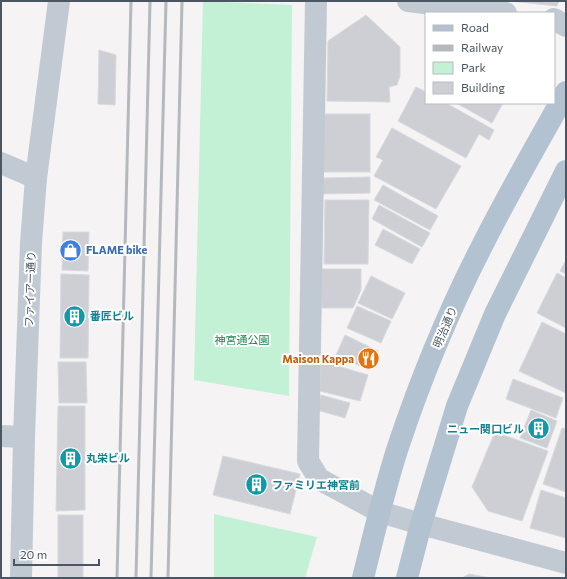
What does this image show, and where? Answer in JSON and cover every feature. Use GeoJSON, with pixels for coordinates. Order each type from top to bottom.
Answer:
{"type":"FeatureCollection","features":[{"type":"Feature","properties":{"kind":"main road","name":"明治通り"},"geometry":{"type":"LineString","coordinates":[[363,578],[398,447],[426,371],[450,314],[482,246],[566,92]]}},
{"type":"Feature","properties":{"kind":"main road"},"geometry":{"type":"LineString","coordinates":[[407,578],[421,524],[457,406],[495,314],[566,171]]}},
{"type":"Feature","properties":{"kind":"street","name":"ファイアー通り"},"geometry":{"type":"LineString","coordinates":[[21,578],[24,437],[31,243],[36,178],[59,1]]}},
{"type":"Feature","properties":{"kind":"street"},"geometry":{"type":"LineString","coordinates":[[316,1],[308,461],[319,479],[380,512],[566,563]]}},
{"type":"Feature","properties":{"kind":"street"},"geometry":{"type":"LineString","coordinates":[[408,1],[498,12]]}},
{"type":"Feature","properties":{"kind":"street"},"geometry":{"type":"LineString","coordinates":[[555,20],[566,26]]}},
{"type":"Feature","properties":{"kind":"street"},"geometry":{"type":"LineString","coordinates":[[1,163],[36,178]]}},
{"type":"Feature","properties":{"kind":"street"},"geometry":{"type":"LineString","coordinates":[[1,436],[24,437]]}},
{"type":"Feature","properties":{"kind":"green space","name":"神宮通公園"},"geometry":{"type":"Polygon","coordinates":[[[203,1],[292,5],[289,396],[194,380],[203,1]]]}},
{"type":"Feature","properties":{"kind":"green space"},"geometry":{"type":"Polygon","coordinates":[[[214,514],[317,537],[305,578],[214,578],[214,514]]]}},
{"type":"Feature","properties":{"kind":"building"},"geometry":{"type":"Polygon","coordinates":[[[510,1],[559,1],[557,6],[510,1]]]}},
{"type":"Feature","properties":{"kind":"building"},"geometry":{"type":"Polygon","coordinates":[[[366,15],[400,47],[400,76],[397,85],[389,87],[390,102],[327,101],[328,41],[366,15]]]}},
{"type":"Feature","properties":{"kind":"building"},"geometry":{"type":"Polygon","coordinates":[[[99,50],[116,55],[115,105],[98,104],[99,50]]]}},
{"type":"Feature","properties":{"kind":"building"},"geometry":{"type":"Polygon","coordinates":[[[416,87],[425,92],[425,104],[448,104],[494,130],[489,140],[479,134],[466,158],[398,121],[416,87]]]}},
{"type":"Feature","properties":{"kind":"building"},"geometry":{"type":"Polygon","coordinates":[[[458,104],[502,104],[492,123],[458,104]]]}},
{"type":"Feature","properties":{"kind":"building"},"geometry":{"type":"Polygon","coordinates":[[[322,114],[370,114],[370,172],[322,172],[322,114]]]}},
{"type":"Feature","properties":{"kind":"building"},"geometry":{"type":"Polygon","coordinates":[[[392,128],[461,166],[436,209],[374,176],[383,160],[376,157],[392,128]]]}},
{"type":"Feature","properties":{"kind":"building"},"geometry":{"type":"Polygon","coordinates":[[[370,177],[370,193],[321,194],[321,178],[370,177]]]}},
{"type":"Feature","properties":{"kind":"building"},"geometry":{"type":"Polygon","coordinates":[[[383,185],[438,216],[430,230],[374,200],[383,185]]]}},
{"type":"Feature","properties":{"kind":"building"},"geometry":{"type":"Polygon","coordinates":[[[325,200],[369,200],[368,264],[324,264],[325,200]]]}},
{"type":"Feature","properties":{"kind":"building"},"geometry":{"type":"Polygon","coordinates":[[[379,205],[430,233],[422,247],[372,219],[379,205]]]}},
{"type":"Feature","properties":{"kind":"building"},"geometry":{"type":"Polygon","coordinates":[[[383,229],[420,249],[412,264],[375,245],[383,229]]]}},
{"type":"Feature","properties":{"kind":"building"},"geometry":{"type":"Polygon","coordinates":[[[63,232],[89,232],[88,271],[62,270],[63,232]]]}},
{"type":"Feature","properties":{"kind":"building"},"geometry":{"type":"Polygon","coordinates":[[[566,260],[566,274],[560,271],[566,260]]]}},
{"type":"Feature","properties":{"kind":"building"},"geometry":{"type":"Polygon","coordinates":[[[321,269],[361,269],[361,290],[353,308],[322,308],[321,269]]]}},
{"type":"Feature","properties":{"kind":"building"},"geometry":{"type":"Polygon","coordinates":[[[557,273],[566,278],[566,328],[537,313],[557,273]]]}},
{"type":"Feature","properties":{"kind":"building","name":"番匠ビル"},"geometry":{"type":"Polygon","coordinates":[[[61,274],[89,275],[88,358],[60,358],[61,274]]]}},
{"type":"Feature","properties":{"kind":"building"},"geometry":{"type":"Polygon","coordinates":[[[371,276],[405,293],[392,319],[358,303],[371,276]]]}},
{"type":"Feature","properties":{"kind":"building"},"geometry":{"type":"Polygon","coordinates":[[[357,306],[391,321],[381,343],[347,328],[357,306]]]}},
{"type":"Feature","properties":{"kind":"building"},"geometry":{"type":"Polygon","coordinates":[[[542,322],[566,334],[566,393],[519,371],[542,322]]]}},
{"type":"Feature","properties":{"kind":"building"},"geometry":{"type":"Polygon","coordinates":[[[345,335],[378,351],[369,370],[336,355],[345,335]]]}},
{"type":"Feature","properties":{"kind":"building"},"geometry":{"type":"Polygon","coordinates":[[[321,361],[368,375],[360,401],[320,391],[321,361]]]}},
{"type":"Feature","properties":{"kind":"building"},"geometry":{"type":"Polygon","coordinates":[[[58,362],[86,362],[87,403],[59,403],[58,362]]]}},
{"type":"Feature","properties":{"kind":"building"},"geometry":{"type":"Polygon","coordinates":[[[513,379],[563,398],[556,418],[506,399],[513,379]]]}},
{"type":"Feature","properties":{"kind":"building"},"geometry":{"type":"Polygon","coordinates":[[[321,395],[350,403],[345,418],[317,410],[321,395]]]}},
{"type":"Feature","properties":{"kind":"building","name":"丸栄ビル"},"geometry":{"type":"Polygon","coordinates":[[[58,406],[85,406],[85,510],[56,511],[58,406]]]}},
{"type":"Feature","properties":{"kind":"building","name":"ニュー関口ビル"},"geometry":{"type":"Polygon","coordinates":[[[531,410],[557,421],[547,448],[520,438],[531,410]]]}},
{"type":"Feature","properties":{"kind":"building"},"geometry":{"type":"Polygon","coordinates":[[[562,428],[566,429],[566,492],[543,484],[562,428]]]}},
{"type":"Feature","properties":{"kind":"building"},"geometry":{"type":"Polygon","coordinates":[[[495,432],[548,451],[522,521],[488,511],[472,487],[495,432]]]}},
{"type":"Feature","properties":{"kind":"building","name":"ファミリエ神宮前"},"geometry":{"type":"Polygon","coordinates":[[[223,456],[300,474],[290,514],[213,495],[223,456]]]}},
{"type":"Feature","properties":{"kind":"building"},"geometry":{"type":"Polygon","coordinates":[[[541,490],[566,498],[566,538],[530,528],[541,490]]]}},
{"type":"Feature","properties":{"kind":"building"},"geometry":{"type":"Polygon","coordinates":[[[58,515],[83,515],[83,578],[58,578],[58,515]]]}},
{"type":"Feature","properties":{"kind":"building"},"geometry":{"type":"Polygon","coordinates":[[[469,574],[490,578],[462,578],[469,574]]]}},
{"type":"Feature","properties":{"kind":"railway"},"geometry":{"type":"LineString","coordinates":[[117,578],[131,1]]}},
{"type":"Feature","properties":{"kind":"railway"},"geometry":{"type":"LineString","coordinates":[[136,578],[150,1]]}},
{"type":"Feature","properties":{"kind":"railway"},"geometry":{"type":"LineString","coordinates":[[151,578],[166,1]]}},
{"type":"Feature","properties":{"kind":"railway"},"geometry":{"type":"LineString","coordinates":[[168,578],[182,1]]}},
{"type":"Feature","properties":{"kind":"place","name":"FLAME bike"},"geometry":{"type":"Point","coordinates":[71,250]}},
{"type":"Feature","properties":{"kind":"place","name":"番匠ビル"},"geometry":{"type":"Point","coordinates":[74,316]}},
{"type":"Feature","properties":{"kind":"place","name":"Maison Kappa"},"geometry":{"type":"Point","coordinates":[369,359]}},
{"type":"Feature","properties":{"kind":"place","name":"ニュー関口ビル"},"geometry":{"type":"Point","coordinates":[539,429]}},
{"type":"Feature","properties":{"kind":"place","name":"丸栄ビル"},"geometry":{"type":"Point","coordinates":[71,458]}},
{"type":"Feature","properties":{"kind":"place","name":"ファミリエ神宮前"},"geometry":{"type":"Point","coordinates":[256,485]}}]}
